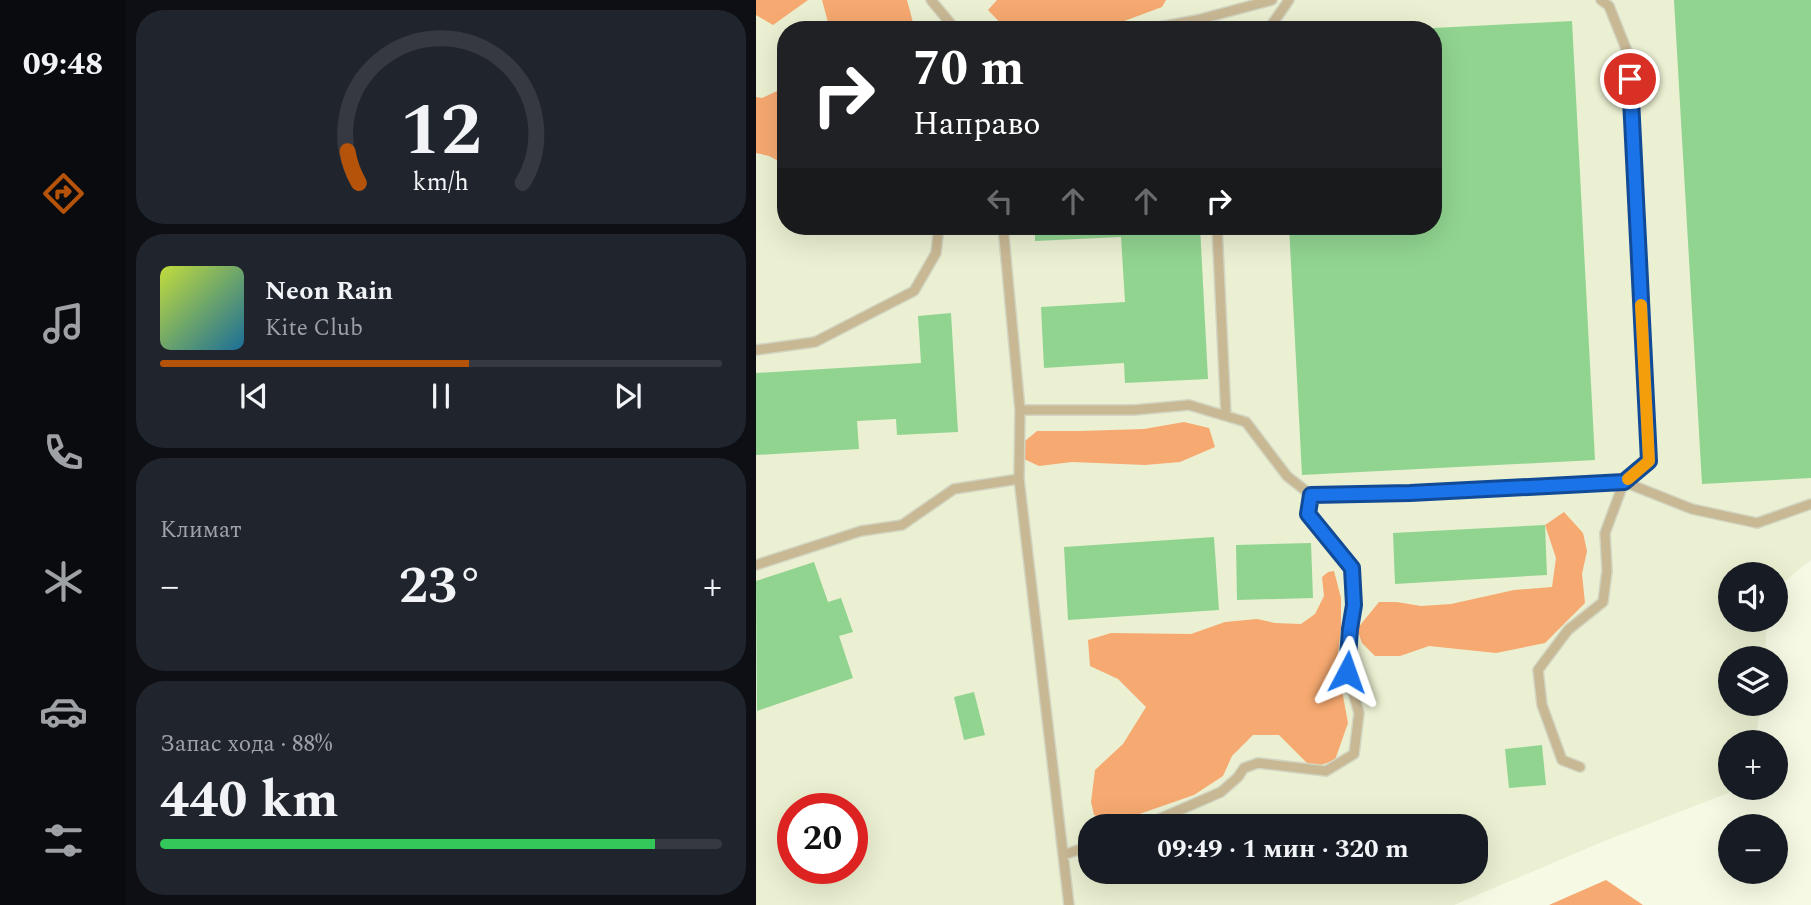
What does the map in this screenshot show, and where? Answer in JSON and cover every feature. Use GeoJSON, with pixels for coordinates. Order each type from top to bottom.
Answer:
{"type":"FeatureCollection","features":[{"type":"Feature","properties":{"kind":"lane"},"geometry":{"type":"LineString","coordinates":[[931,0],[948,21]]}},
{"type":"Feature","properties":{"kind":"lane"},"geometry":{"type":"LineString","coordinates":[[1192,21],[1272,0]]}},
{"type":"Feature","properties":{"kind":"lane"},"geometry":{"type":"LineString","coordinates":[[1274,21],[1289,0]]}},
{"type":"Feature","properties":{"kind":"lane"},"geometry":{"type":"LineString","coordinates":[[1580,766],[1562,760],[1542,705],[1538,670],[1568,630],[1603,602],[1607,571],[1605,533],[1624,482],[1649,461],[1629,56],[1607,2]]}},
{"type":"Feature","properties":{"kind":"lane"},"geometry":{"type":"LineString","coordinates":[[756,350],[815,342],[914,291],[936,253],[938,235]]}},
{"type":"Feature","properties":{"kind":"lane"},"geometry":{"type":"LineString","coordinates":[[1004,235],[1020,410],[1019,479],[1069,905]]}},
{"type":"Feature","properties":{"kind":"lane"},"geometry":{"type":"LineString","coordinates":[[1217,235],[1226,416]]}},
{"type":"Feature","properties":{"kind":"lane"},"geometry":{"type":"LineString","coordinates":[[1020,410],[1134,410],[1189,405],[1247,422],[1287,476],[1311,495],[1410,493],[1624,482],[1692,509],[1757,523],[1811,504]]}},
{"type":"Feature","properties":{"kind":"lane"},"geometry":{"type":"LineString","coordinates":[[756,565],[861,531],[902,525],[954,489],[1019,479]]}},
{"type":"Feature","properties":{"kind":"lane"},"geometry":{"type":"LineString","coordinates":[[1171,814],[1221,792],[1244,768],[1258,763],[1326,771],[1354,754],[1359,713],[1347,672],[1354,605],[1352,568],[1308,514],[1311,495]]}},
{"type":"Feature","properties":{"kind":"lane"},"geometry":{"type":"LineString","coordinates":[[1063,855],[1078,850]]}},
{"type":"Feature","properties":{"kind":"shaded area"},"geometry":{"type":"Polygon","coordinates":[[[756,0],[1811,0],[1811,560],[1788,578],[1788,562],[1718,562],[1718,632],[1766,632],[1766,646],[1718,646],[1718,716],[1759,716],[1757,730],[1718,730],[1718,797],[1602,842],[1454,905],[756,905],[756,0]]]}},
{"type":"Feature","properties":{"kind":"shaded area"},"geometry":{"type":"Polygon","coordinates":[[[756,0],[808,0],[773,25],[756,15],[756,0]]]}},
{"type":"Feature","properties":{"kind":"shaded area"},"geometry":{"type":"Polygon","coordinates":[[[822,0],[907,0],[913,21],[828,21],[822,0]]]}},
{"type":"Feature","properties":{"kind":"shaded area"},"geometry":{"type":"Polygon","coordinates":[[[997,0],[1166,0],[1162,7],[1124,21],[998,21],[988,10],[997,0]]]}},
{"type":"Feature","properties":{"kind":"shaded area"},"geometry":{"type":"Polygon","coordinates":[[[777,91],[777,160],[756,153],[756,97],[762,98],[777,91]]]}},
{"type":"Feature","properties":{"kind":"shaded area"},"geometry":{"type":"Polygon","coordinates":[[[1184,422],[1209,428],[1215,447],[1180,462],[1145,465],[1072,462],[1039,466],[1024,459],[1025,441],[1037,431],[1144,429],[1184,422]]]}},
{"type":"Feature","properties":{"kind":"shaded area"},"geometry":{"type":"Polygon","coordinates":[[[1564,512],[1583,533],[1587,551],[1582,574],[1585,603],[1545,643],[1496,653],[1429,646],[1400,656],[1375,656],[1362,643],[1357,629],[1379,602],[1421,606],[1451,604],[1514,590],[1552,587],[1556,558],[1545,525],[1564,512]]]}},
{"type":"Feature","properties":{"kind":"shaded area"},"geometry":{"type":"Polygon","coordinates":[[[1334,571],[1341,598],[1338,654],[1348,723],[1335,760],[1321,765],[1308,764],[1279,735],[1253,735],[1232,756],[1223,776],[1194,795],[1139,814],[1094,814],[1091,802],[1095,770],[1123,744],[1146,707],[1118,679],[1090,666],[1088,640],[1111,633],[1191,634],[1225,622],[1257,619],[1301,624],[1315,614],[1324,596],[1322,577],[1334,571]]]}},
{"type":"Feature","properties":{"kind":"shaded area"},"geometry":{"type":"Polygon","coordinates":[[[1606,880],[1643,905],[1549,905],[1606,880]]]}},
{"type":"Feature","properties":{"kind":"building"},"geometry":{"type":"Polygon","coordinates":[[[1674,0],[1811,0],[1811,478],[1702,484],[1674,0]]]}},
{"type":"Feature","properties":{"kind":"building"},"geometry":{"type":"Polygon","coordinates":[[[1572,21],[1595,460],[1302,475],[1289,235],[1442,235],[1442,28],[1572,21]]]}},
{"type":"Feature","properties":{"kind":"building"},"geometry":{"type":"Polygon","coordinates":[[[1035,235],[1200,235],[1208,379],[1125,383],[1124,363],[1044,368],[1041,307],[1125,302],[1121,237],[1035,241],[1035,235]]]}},
{"type":"Feature","properties":{"kind":"building"},"geometry":{"type":"Polygon","coordinates":[[[951,313],[958,432],[897,435],[896,419],[857,421],[859,449],[756,455],[756,373],[921,363],[918,316],[951,313]]]}},
{"type":"Feature","properties":{"kind":"building"},"geometry":{"type":"Polygon","coordinates":[[[1545,525],[1547,575],[1395,584],[1393,533],[1545,525]]]}},
{"type":"Feature","properties":{"kind":"building"},"geometry":{"type":"Polygon","coordinates":[[[1214,537],[1219,610],[1068,620],[1064,547],[1214,537]]]}},
{"type":"Feature","properties":{"kind":"building"},"geometry":{"type":"Polygon","coordinates":[[[1311,543],[1313,598],[1237,600],[1236,545],[1311,543]]]}},
{"type":"Feature","properties":{"kind":"building"},"geometry":{"type":"Polygon","coordinates":[[[814,562],[828,602],[841,598],[853,632],[839,636],[853,678],[757,711],[756,581],[814,562]]]}},
{"type":"Feature","properties":{"kind":"building"},"geometry":{"type":"Polygon","coordinates":[[[974,692],[985,735],[964,740],[954,697],[974,692]]]}},
{"type":"Feature","properties":{"kind":"building"},"geometry":{"type":"Polygon","coordinates":[[[1542,745],[1546,785],[1509,788],[1505,749],[1542,745]]]}},
{"type":"Feature","properties":{"kind":"slow traffic"},"geometry":{"type":"LineString","coordinates":[[1628,479],[1649,461],[1641,305]]}},
{"type":"Feature","properties":{"kind":"route"},"geometry":{"type":"LineString","coordinates":[[1347,672],[1354,605],[1352,568],[1308,514],[1311,495],[1410,493],[1624,482],[1649,461],[1630,79]]}}]}
